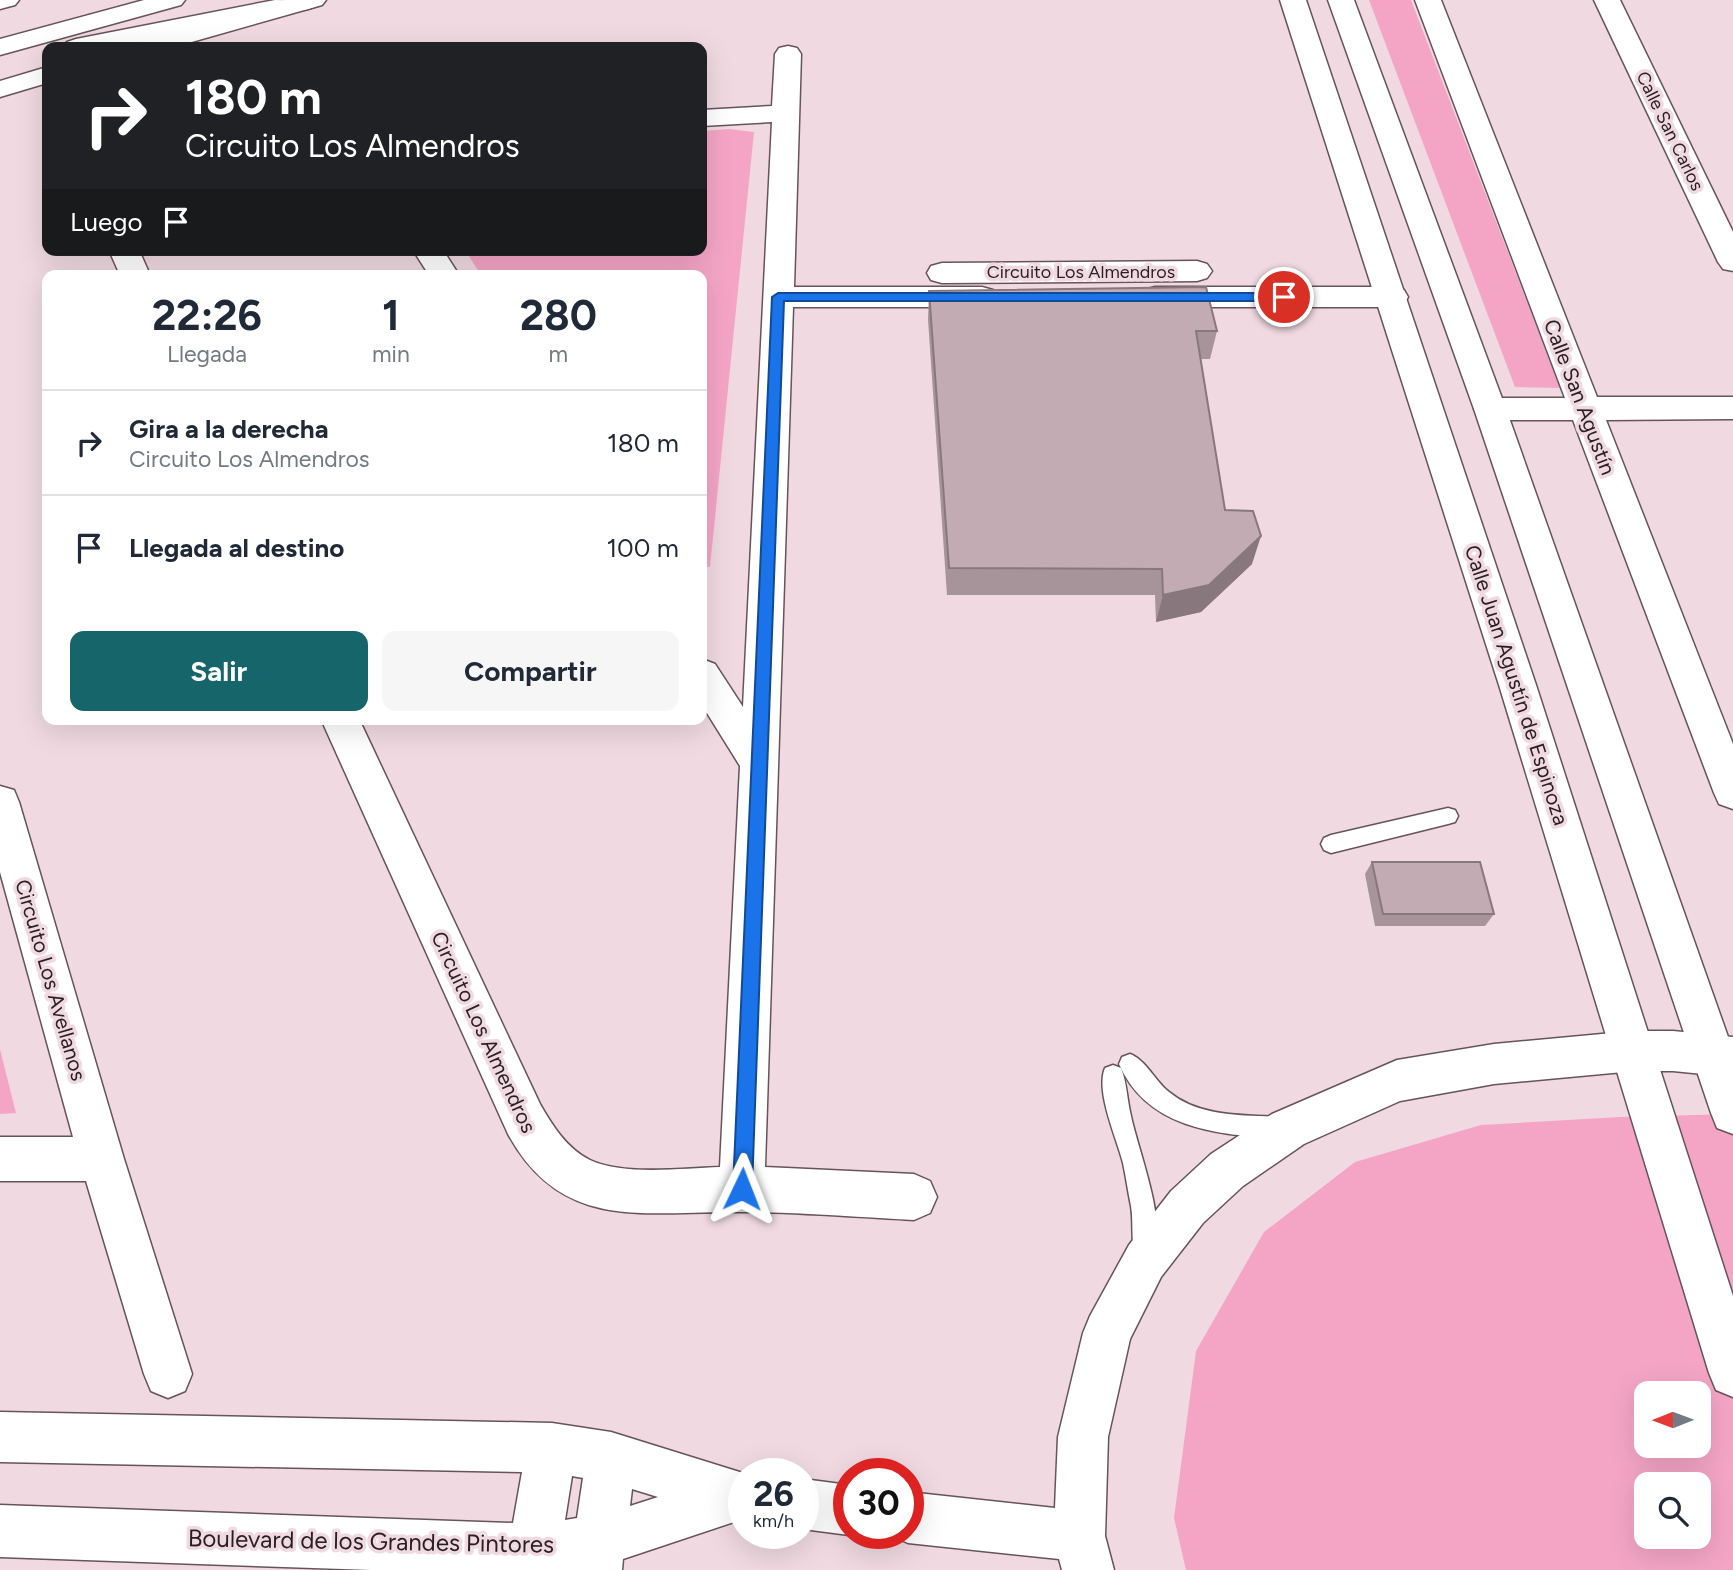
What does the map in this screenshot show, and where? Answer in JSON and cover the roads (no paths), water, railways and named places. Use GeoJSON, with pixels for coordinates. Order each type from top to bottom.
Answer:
{"type":"FeatureCollection","features":[{"type":"Feature","properties":{"kind":"main road"},"geometry":{"type":"LineString","coordinates":[[0,1],[6,0]]}},
{"type":"Feature","properties":{"kind":"main road"},"geometry":{"type":"LineString","coordinates":[[0,47],[172,0]]}},
{"type":"Feature","properties":{"kind":"main road"},"geometry":{"type":"LineString","coordinates":[[1341,0],[1723,1056],[1733,1113]]}},
{"type":"Feature","properties":{"kind":"main road","name":"Calle San Agustín"},"geometry":{"type":"LineString","coordinates":[[1428,0],[1733,793]]}},
{"type":"Feature","properties":{"kind":"main road","name":"Calle San Carlos"},"geometry":{"type":"LineString","coordinates":[[1607,0],[1733,262]]}},
{"type":"Feature","properties":{"kind":"main road"},"geometry":{"type":"LineString","coordinates":[[101,42],[310,1]]}},
{"type":"Feature","properties":{"kind":"main road"},"geometry":{"type":"LineString","coordinates":[[164,42],[310,1]]}},
{"type":"Feature","properties":{"kind":"main road","name":"Calle Juan Agustín de Espinoza"},"geometry":{"type":"LineString","coordinates":[[1295,1],[1634,1051],[1733,1373]]}},
{"type":"Feature","properties":{"kind":"main road"},"geometry":{"type":"LineString","coordinates":[[0,22],[27,14]]}},
{"type":"Feature","properties":{"kind":"main road"},"geometry":{"type":"LineString","coordinates":[[0,62],[42,54]]}},
{"type":"Feature","properties":{"kind":"main road"},"geometry":{"type":"LineString","coordinates":[[742,1189],[788,54]]}},
{"type":"Feature","properties":{"kind":"main road"},"geometry":{"type":"LineString","coordinates":[[0,89],[42,76]]}},
{"type":"Feature","properties":{"kind":"main road"},"geometry":{"type":"LineString","coordinates":[[707,118],[785,113]]}},
{"type":"Feature","properties":{"kind":"main road","name":"Circuito Los Almendros"},"geometry":{"type":"LineString","coordinates":[[779,285],[1388,284]]}},
{"type":"Feature","properties":{"kind":"main road"},"geometry":{"type":"LineString","coordinates":[[1490,409],[1733,408]]}},
{"type":"Feature","properties":{"kind":"main road"},"geometry":{"type":"LineString","coordinates":[[707,682],[760,764]]}},
{"type":"Feature","properties":{"kind":"main road","name":"Circuito Los Almendros"},"geometry":{"type":"LineString","coordinates":[[343,725],[524,1119],[539,1147],[562,1169],[586,1182],[613,1190],[742,1189],[914,1197]]}},
{"type":"Feature","properties":{"kind":"main road","name":"Circuito Los Avellanos"},"geometry":{"type":"LineString","coordinates":[[0,802],[102,1159],[168,1374]]}},
{"type":"Feature","properties":{"kind":"main road"},"geometry":{"type":"LineString","coordinates":[[924,1520],[1083,1553],[1083,1437],[1107,1333],[1145,1261],[1187,1207],[1227,1170],[1288,1129],[1397,1081],[1494,1064],[1634,1051],[1723,1056]]}},
{"type":"Feature","properties":{"kind":"main road"},"geometry":{"type":"LineString","coordinates":[[0,1159],[102,1159]]}},
{"type":"Feature","properties":{"kind":"main road","name":"Boulevard de los Grandes Pintores"},"geometry":{"type":"LineString","coordinates":[[0,1437],[552,1448],[611,1457],[728,1494]]}},
{"type":"Feature","properties":{"kind":"main road"},"geometry":{"type":"LineString","coordinates":[[532,1560],[552,1448]]}},
{"type":"Feature","properties":{"kind":"main road"},"geometry":{"type":"LineString","coordinates":[[599,1555],[611,1457]]}},
{"type":"Feature","properties":{"kind":"main road","name":"Boulevard de los Grandes Pintores"},"geometry":{"type":"LineString","coordinates":[[0,1531],[532,1560],[599,1555],[728,1502]]}},
{"type":"Feature","properties":{"kind":"lane"},"geometry":{"type":"LineString","coordinates":[[1331,844],[1448,816]]}},
{"type":"Feature","properties":{"kind":"lane"},"geometry":{"type":"LineString","coordinates":[[1145,1261],[1139,1187],[1120,1118],[1122,1070],[1166,1106],[1188,1116],[1214,1122],[1288,1129]]}}]}
